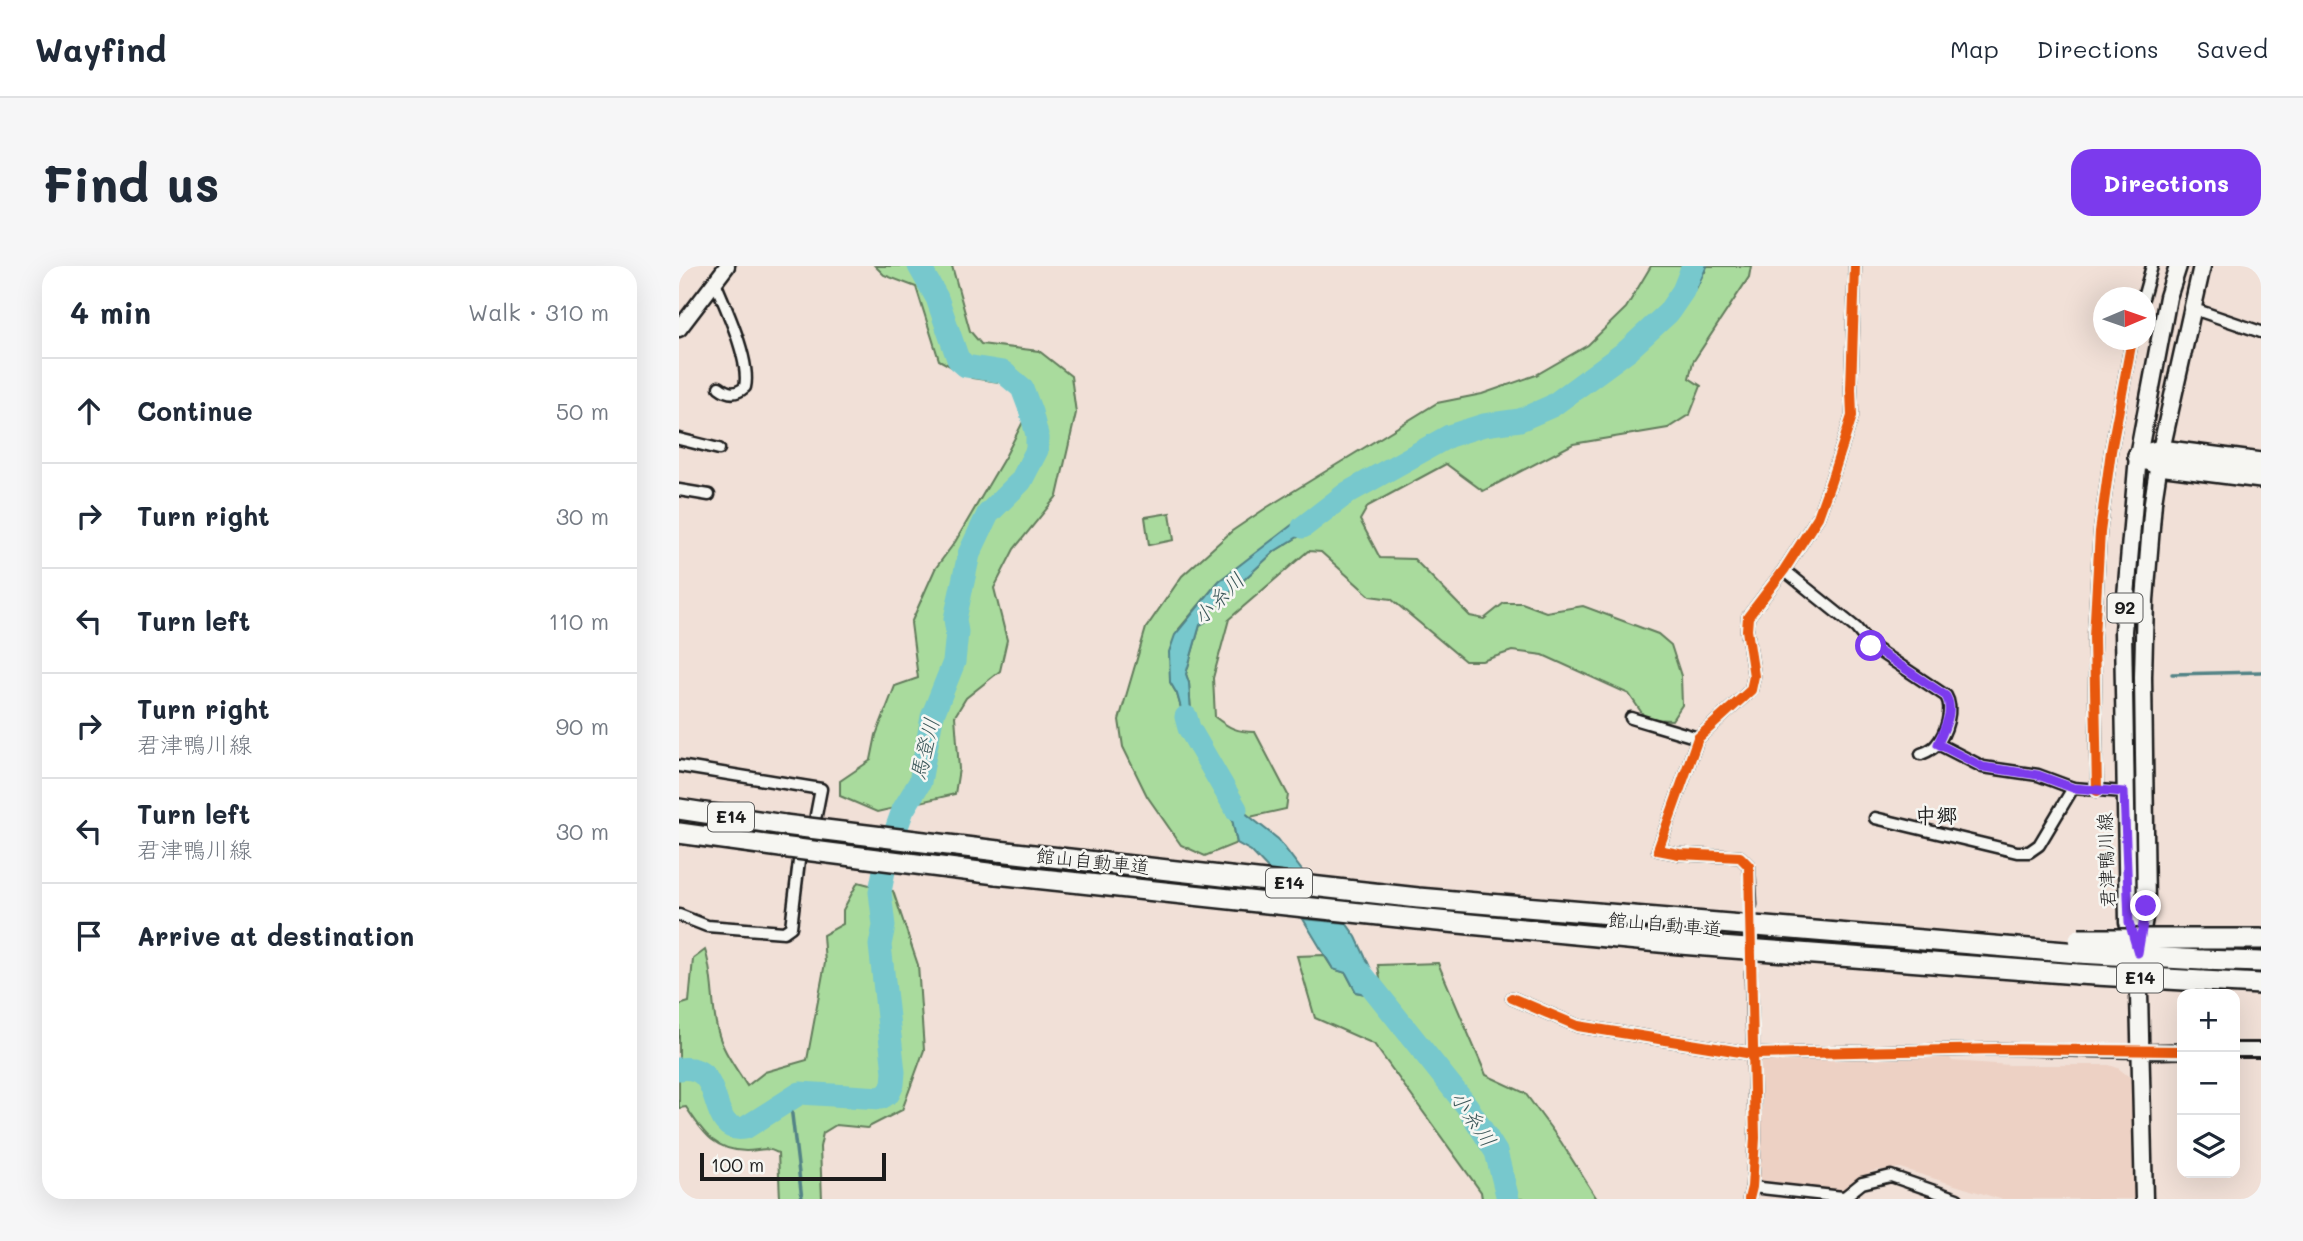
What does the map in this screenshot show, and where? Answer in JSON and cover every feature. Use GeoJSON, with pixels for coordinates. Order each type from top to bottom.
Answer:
{"type":"FeatureCollection","features":[{"type":"Feature","properties":{"kind":"highway"},"geometry":{"type":"LineString","coordinates":[[2139,456],[2261,463]]}},
{"type":"Feature","properties":{"kind":"highway"},"geometry":{"type":"LineString","coordinates":[[2160,457],[2261,478]]}},
{"type":"Feature","properties":{"kind":"highway","name":"館山自動車道"},"geometry":{"type":"LineString","coordinates":[[679,809],[783,825],[998,851],[1418,898],[1904,939],[2078,946]]}},
{"type":"Feature","properties":{"kind":"highway","name":"館山自動車道"},"geometry":{"type":"LineString","coordinates":[[679,833],[996,874],[1417,919],[1694,945],[2078,974],[2261,984]]}},
{"type":"Feature","properties":{"kind":"highway"},"geometry":{"type":"LineString","coordinates":[[2078,946],[2199,939],[2261,939]]}},
{"type":"Feature","properties":{"kind":"highway","name":"E14"},"geometry":{"type":"LineString","coordinates":[[2078,946],[2201,960],[2261,962]]}},
{"type":"Feature","properties":{"kind":"main road"},"geometry":{"type":"LineString","coordinates":[[679,329],[727,266]]}},
{"type":"Feature","properties":{"kind":"main road","name":"君津鴨川線"},"geometry":{"type":"LineString","coordinates":[[2138,953],[2129,922],[2124,792],[2123,631],[2139,456],[2168,297],[2178,266]]}},
{"type":"Feature","properties":{"kind":"main road","name":"君津鴨川線"},"geometry":{"type":"LineString","coordinates":[[2144,1199],[2138,953],[2146,906],[2143,677],[2145,600],[2153,502],[2160,457],[2203,266]]}},
{"type":"Feature","properties":{"kind":"street"},"geometry":{"type":"LineString","coordinates":[[1751,905],[1749,866],[1740,857],[1679,854],[1658,850],[1698,738],[1751,690],[1754,676],[1747,630],[1748,617],[1784,570],[1818,517],[1852,416],[1855,266]]}},
{"type":"Feature","properties":{"kind":"street"},"geometry":{"type":"LineString","coordinates":[[2146,287],[2152,266]]}},
{"type":"Feature","properties":{"kind":"street"},"geometry":{"type":"LineString","coordinates":[[715,282],[740,349],[746,382],[745,387],[737,393],[726,392],[719,387]]}},
{"type":"Feature","properties":{"kind":"street"},"geometry":{"type":"LineString","coordinates":[[2192,308],[2261,332]]}},
{"type":"Feature","properties":{"kind":"street"},"geometry":{"type":"LineString","coordinates":[[2097,791],[2094,637],[2100,532],[2111,450],[2130,350]]}},
{"type":"Feature","properties":{"kind":"street"},"geometry":{"type":"LineString","coordinates":[[679,439],[719,449]]}},
{"type":"Feature","properties":{"kind":"street"},"geometry":{"type":"LineString","coordinates":[[679,489],[709,495]]}},
{"type":"Feature","properties":{"kind":"street"},"geometry":{"type":"LineString","coordinates":[[1784,570],[1856,628],[1871,646],[1946,696],[1950,703],[1949,715],[1938,744],[1921,754]]}},
{"type":"Feature","properties":{"kind":"street"},"geometry":{"type":"LineString","coordinates":[[1631,718],[1698,738]]}},
{"type":"Feature","properties":{"kind":"street"},"geometry":{"type":"LineString","coordinates":[[1938,744],[1983,767],[2038,775],[2073,788],[2124,792]]}},
{"type":"Feature","properties":{"kind":"street"},"geometry":{"type":"LineString","coordinates":[[679,766],[821,789],[816,815]]}},
{"type":"Feature","properties":{"kind":"street"},"geometry":{"type":"LineString","coordinates":[[1875,818],[2017,852],[2029,852],[2039,845],[2073,788]]}},
{"type":"Feature","properties":{"kind":"street"},"geometry":{"type":"LineString","coordinates":[[679,915],[707,926],[784,932],[791,928],[799,861]]}},
{"type":"Feature","properties":{"kind":"street"},"geometry":{"type":"LineString","coordinates":[[1749,1199],[1755,1138],[1751,972]]}},
{"type":"Feature","properties":{"kind":"street"},"geometry":{"type":"LineString","coordinates":[[1512,998],[1578,1026],[1753,1054],[1998,1049],[2177,1051]]}},
{"type":"Feature","properties":{"kind":"street"},"geometry":{"type":"LineString","coordinates":[[2240,1050],[2261,1050]]}},
{"type":"Feature","properties":{"kind":"street"},"geometry":{"type":"LineString","coordinates":[[1752,1187],[1842,1198],[1861,1183],[1891,1176],[1957,1199]]}},
{"type":"Feature","properties":{"kind":"shaded area"},"geometry":{"type":"Polygon","coordinates":[[[1950,1058],[1952,1061],[2010,1065],[2109,1065],[2118,1068],[2132,1079],[2136,1199],[2000,1199],[1900,1168],[1872,1171],[1844,1190],[1760,1183],[1760,1062],[1950,1058]]]}},
{"type":"Feature","properties":{"kind":"green space"},"geometry":{"type":"Polygon","coordinates":[[[875,266],[952,266],[970,331],[981,344],[1039,351],[1071,376],[1076,413],[1057,496],[1014,549],[994,588],[1007,640],[1000,671],[966,698],[955,716],[959,769],[955,794],[877,812],[840,796],[840,781],[871,760],[876,735],[895,686],[918,678],[911,623],[935,569],[955,542],[1030,408],[1012,384],[972,378],[939,360],[916,287],[884,275],[875,266]]]}},
{"type":"Feature","properties":{"kind":"green space"},"geometry":{"type":"Polygon","coordinates":[[[1651,266],[1685,266],[1683,269],[1705,272],[1707,266],[1751,266],[1749,277],[1693,362],[1689,378],[1701,386],[1690,414],[1668,428],[1573,444],[1483,491],[1446,464],[1368,506],[1360,520],[1380,558],[1414,559],[1470,616],[1484,619],[1504,603],[1522,603],[1546,612],[1583,606],[1658,634],[1671,645],[1681,676],[1682,705],[1672,720],[1646,719],[1629,694],[1543,655],[1512,651],[1482,661],[1465,661],[1391,599],[1370,596],[1321,552],[1308,551],[1229,619],[1213,678],[1215,717],[1233,729],[1255,732],[1288,795],[1286,809],[1250,817],[1239,808],[1222,785],[1224,807],[1232,819],[1237,843],[1205,856],[1181,845],[1147,796],[1123,747],[1119,720],[1146,628],[1182,576],[1232,531],[1437,403],[1482,394],[1536,375],[1588,345],[1626,308],[1651,266]],[[1289,529],[1219,581],[1179,629],[1170,682],[1182,711],[1197,721],[1191,713],[1186,674],[1200,625],[1208,620],[1211,610],[1275,551],[1309,530],[1289,529]]]}},
{"type":"Feature","properties":{"kind":"green space"},"geometry":{"type":"Polygon","coordinates":[[[1170,513],[1174,540],[1149,545],[1145,517],[1170,513]]]}},
{"type":"Feature","properties":{"kind":"green space"},"geometry":{"type":"Polygon","coordinates":[[[858,882],[893,891],[918,965],[924,1050],[902,1110],[867,1128],[836,1125],[823,1133],[820,1147],[822,1199],[780,1199],[778,1153],[765,1149],[746,1151],[725,1147],[704,1132],[686,1107],[679,1108],[679,1005],[689,1002],[693,959],[705,950],[719,1036],[747,1086],[765,1072],[807,1060],[825,963],[823,935],[843,924],[843,910],[858,882]]]}},
{"type":"Feature","properties":{"kind":"green space"},"geometry":{"type":"Polygon","coordinates":[[[1324,955],[1333,969],[1346,973],[1356,992],[1370,995],[1382,992],[1378,965],[1438,963],[1486,1075],[1525,1093],[1561,1142],[1597,1199],[1482,1199],[1481,1192],[1374,1044],[1315,1018],[1297,956],[1324,955]]]}},
{"type":"Feature","properties":{"kind":"water"},"geometry":{"type":"Polygon","coordinates":[[[1685,266],[1707,266],[1696,289],[1683,291],[1685,266]]]}},
{"type":"Feature","properties":{"kind":"water"},"geometry":{"type":"Polygon","coordinates":[[[1319,504],[1326,509],[1309,530],[1275,551],[1211,610],[1208,620],[1200,625],[1186,674],[1191,713],[1197,721],[1200,739],[1197,743],[1188,733],[1177,694],[1170,682],[1169,652],[1175,635],[1219,581],[1319,504]]]}},
{"type":"Feature","properties":{"kind":"water"},"geometry":{"type":"Polygon","coordinates":[[[1222,784],[1239,808],[1278,839],[1306,876],[1270,871],[1251,851],[1237,843],[1232,819],[1224,807],[1222,784]]]}},
{"type":"Feature","properties":{"kind":"water"},"geometry":{"type":"Polygon","coordinates":[[[1303,919],[1346,923],[1356,937],[1382,993],[1380,997],[1356,992],[1346,973],[1333,969],[1303,919]]]}},
{"type":"Feature","properties":{"kind":"waterway","name":"馬登川"},"geometry":{"type":"LineString","coordinates":[[679,1069],[695,1070],[705,1076],[724,1121],[732,1127],[745,1128],[800,1093],[881,1098],[889,1093],[893,1084],[894,1072],[880,945],[884,926],[880,892],[887,855],[903,810],[920,782],[932,717],[954,662],[957,632],[955,619],[969,554],[988,514],[1021,481],[1037,450],[1037,435],[1022,388],[1003,372],[966,366],[958,359],[937,298],[919,266]]}},
{"type":"Feature","properties":{"kind":"waterway","name":"小糸川"},"geometry":{"type":"LineString","coordinates":[[1303,527],[1347,493],[1449,436],[1484,425],[1520,420],[1552,406],[1628,350],[1668,313],[1683,291],[1693,266]]}},
{"type":"Feature","properties":{"kind":"waterway"},"geometry":{"type":"LineString","coordinates":[[2172,674],[2261,672]]}},
{"type":"Feature","properties":{"kind":"waterway","name":"小糸川"},"geometry":{"type":"LineString","coordinates":[[1186,717],[1189,728],[1236,809]]}},
{"type":"Feature","properties":{"kind":"waterway","name":"小糸川"},"geometry":{"type":"LineString","coordinates":[[1361,973],[1467,1106],[1496,1152],[1508,1199]]}},
{"type":"Feature","properties":{"kind":"waterway"},"geometry":{"type":"LineString","coordinates":[[790,1098],[802,1199]]}},
{"type":"Feature","properties":{"kind":"tunnel"},"geometry":{"type":"LineString","coordinates":[[1048,891],[1063,846]]}},
{"type":"Feature","properties":{"kind":"tunnel"},"geometry":{"type":"LineString","coordinates":[[1751,905],[1751,972]]}},
{"type":"Feature","properties":{"kind":"cycle path"},"geometry":{"type":"LineString","coordinates":[[1749,1199],[1755,1138],[1749,866],[1740,857],[1679,854],[1658,850],[1698,738],[1751,690],[1754,676],[1747,630],[1748,617],[1784,570],[1818,517],[1831,481],[1852,416],[1855,266]]}},
{"type":"Feature","properties":{"kind":"cycle path"},"geometry":{"type":"LineString","coordinates":[[2097,791],[2094,637],[2100,532],[2111,451],[2130,350]]}},
{"type":"Feature","properties":{"kind":"cycle path"},"geometry":{"type":"LineString","coordinates":[[1512,998],[1578,1026],[1753,1054],[1998,1049],[2177,1051]]}},
{"type":"Feature","properties":{"kind":"district","name":"中郷"},"geometry":{"type":"Point","coordinates":[1936,816]}},
{"type":"Feature","properties":{"kind":"route"},"geometry":{"type":"LineString","coordinates":[[1871,646],[1946,696],[1950,703],[1949,715],[1938,744],[1965,760],[1983,767],[2038,775],[2073,788],[2124,792],[2129,922],[2138,953],[2146,906]]}}]}
